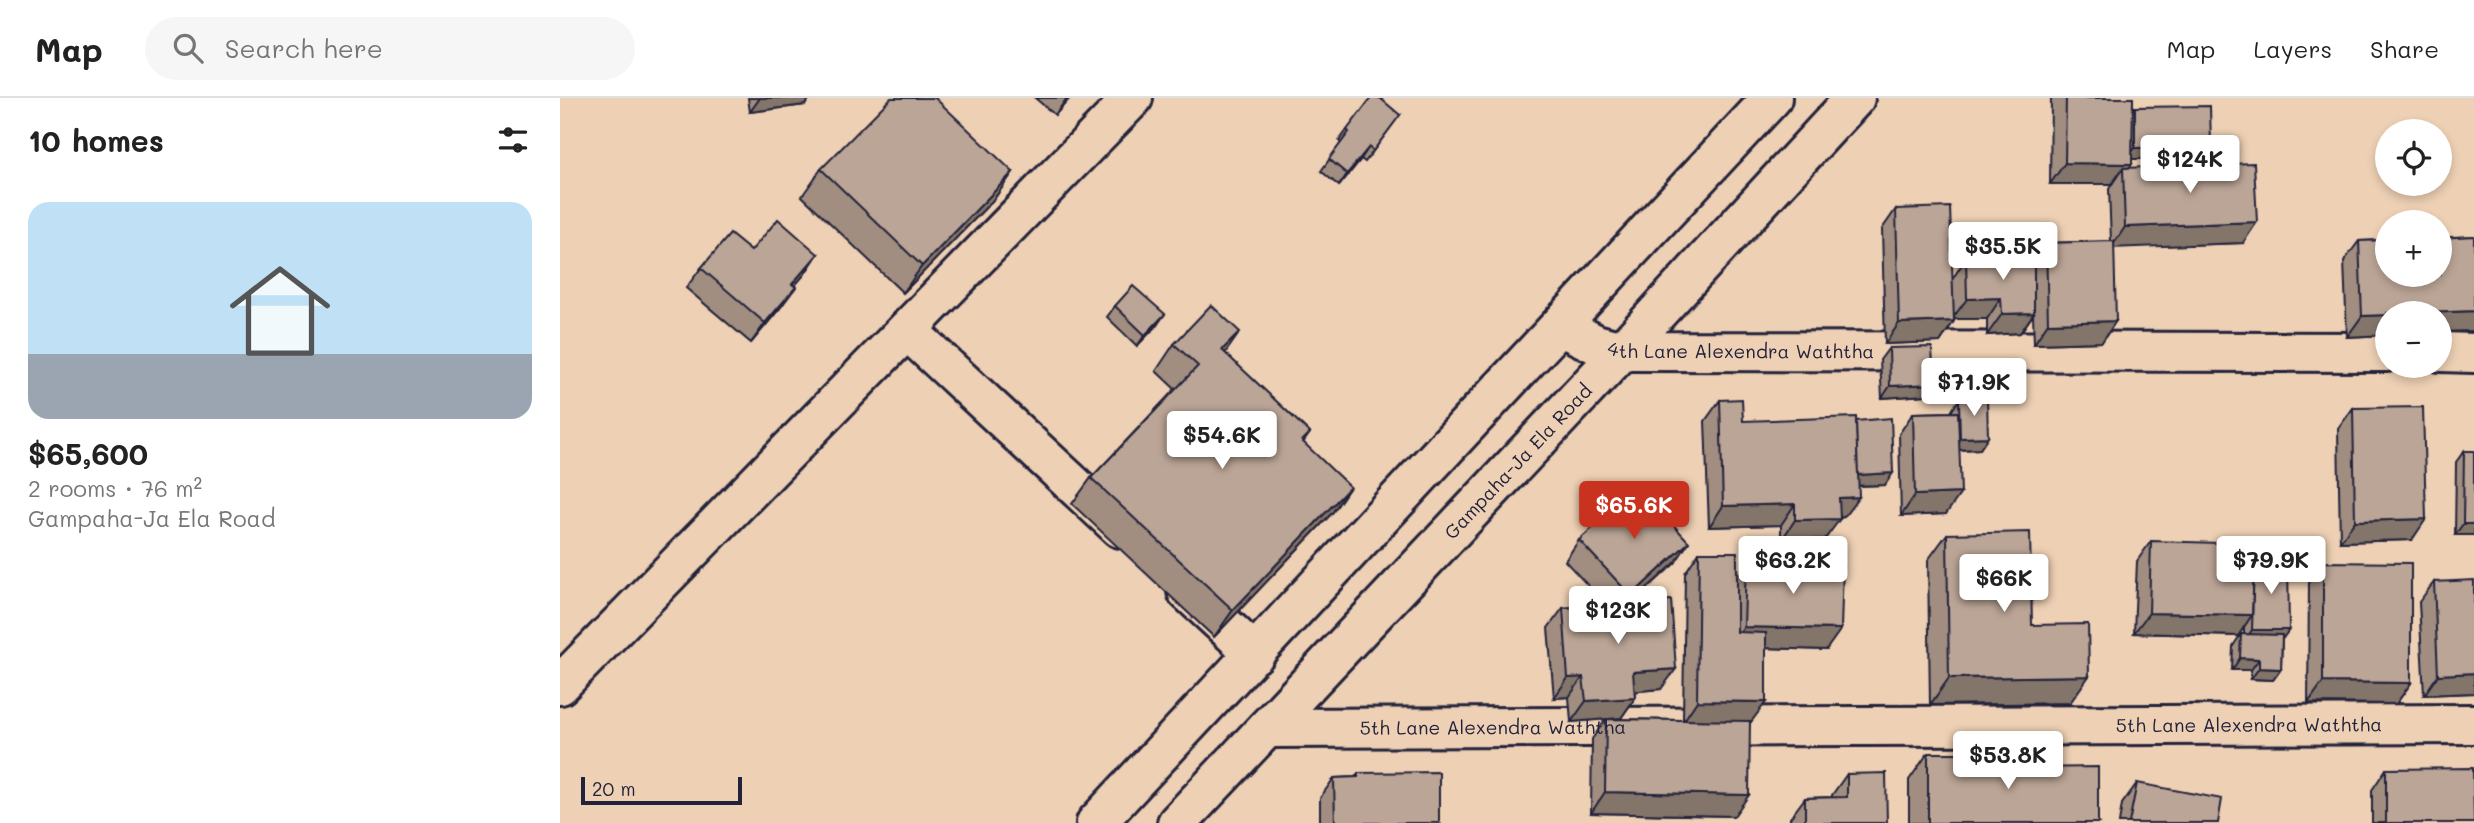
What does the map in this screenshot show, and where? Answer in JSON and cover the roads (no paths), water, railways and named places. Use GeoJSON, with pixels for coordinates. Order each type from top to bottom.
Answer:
{"type":"FeatureCollection","features":[{"type":"Feature","properties":{"kind":"main road"},"geometry":{"type":"LineString","coordinates":[[560,685],[1133,98]]}},
{"type":"Feature","properties":{"kind":"main road"},"geometry":{"type":"LineString","coordinates":[[1096,823],[1772,98]]}},
{"type":"Feature","properties":{"kind":"main road","name":"Gampaha-Ja Ela Road"},"geometry":{"type":"LineString","coordinates":[[1177,823],[1622,351],[1855,98]]}},
{"type":"Feature","properties":{"kind":"main road","name":"4th Lane Alexendra Waththa"},"geometry":{"type":"LineString","coordinates":[[1560,326],[1596,344],[1622,351],[2375,352]]}},
{"type":"Feature","properties":{"kind":"main road"},"geometry":{"type":"LineString","coordinates":[[907,330],[1255,654]]}},
{"type":"Feature","properties":{"kind":"main road"},"geometry":{"type":"LineString","coordinates":[[2452,352],[2474,353]]}},
{"type":"Feature","properties":{"kind":"main road","name":"5th Lane Alexendra Waththa"},"geometry":{"type":"LineString","coordinates":[[1267,728],[2474,723]]}}]}
